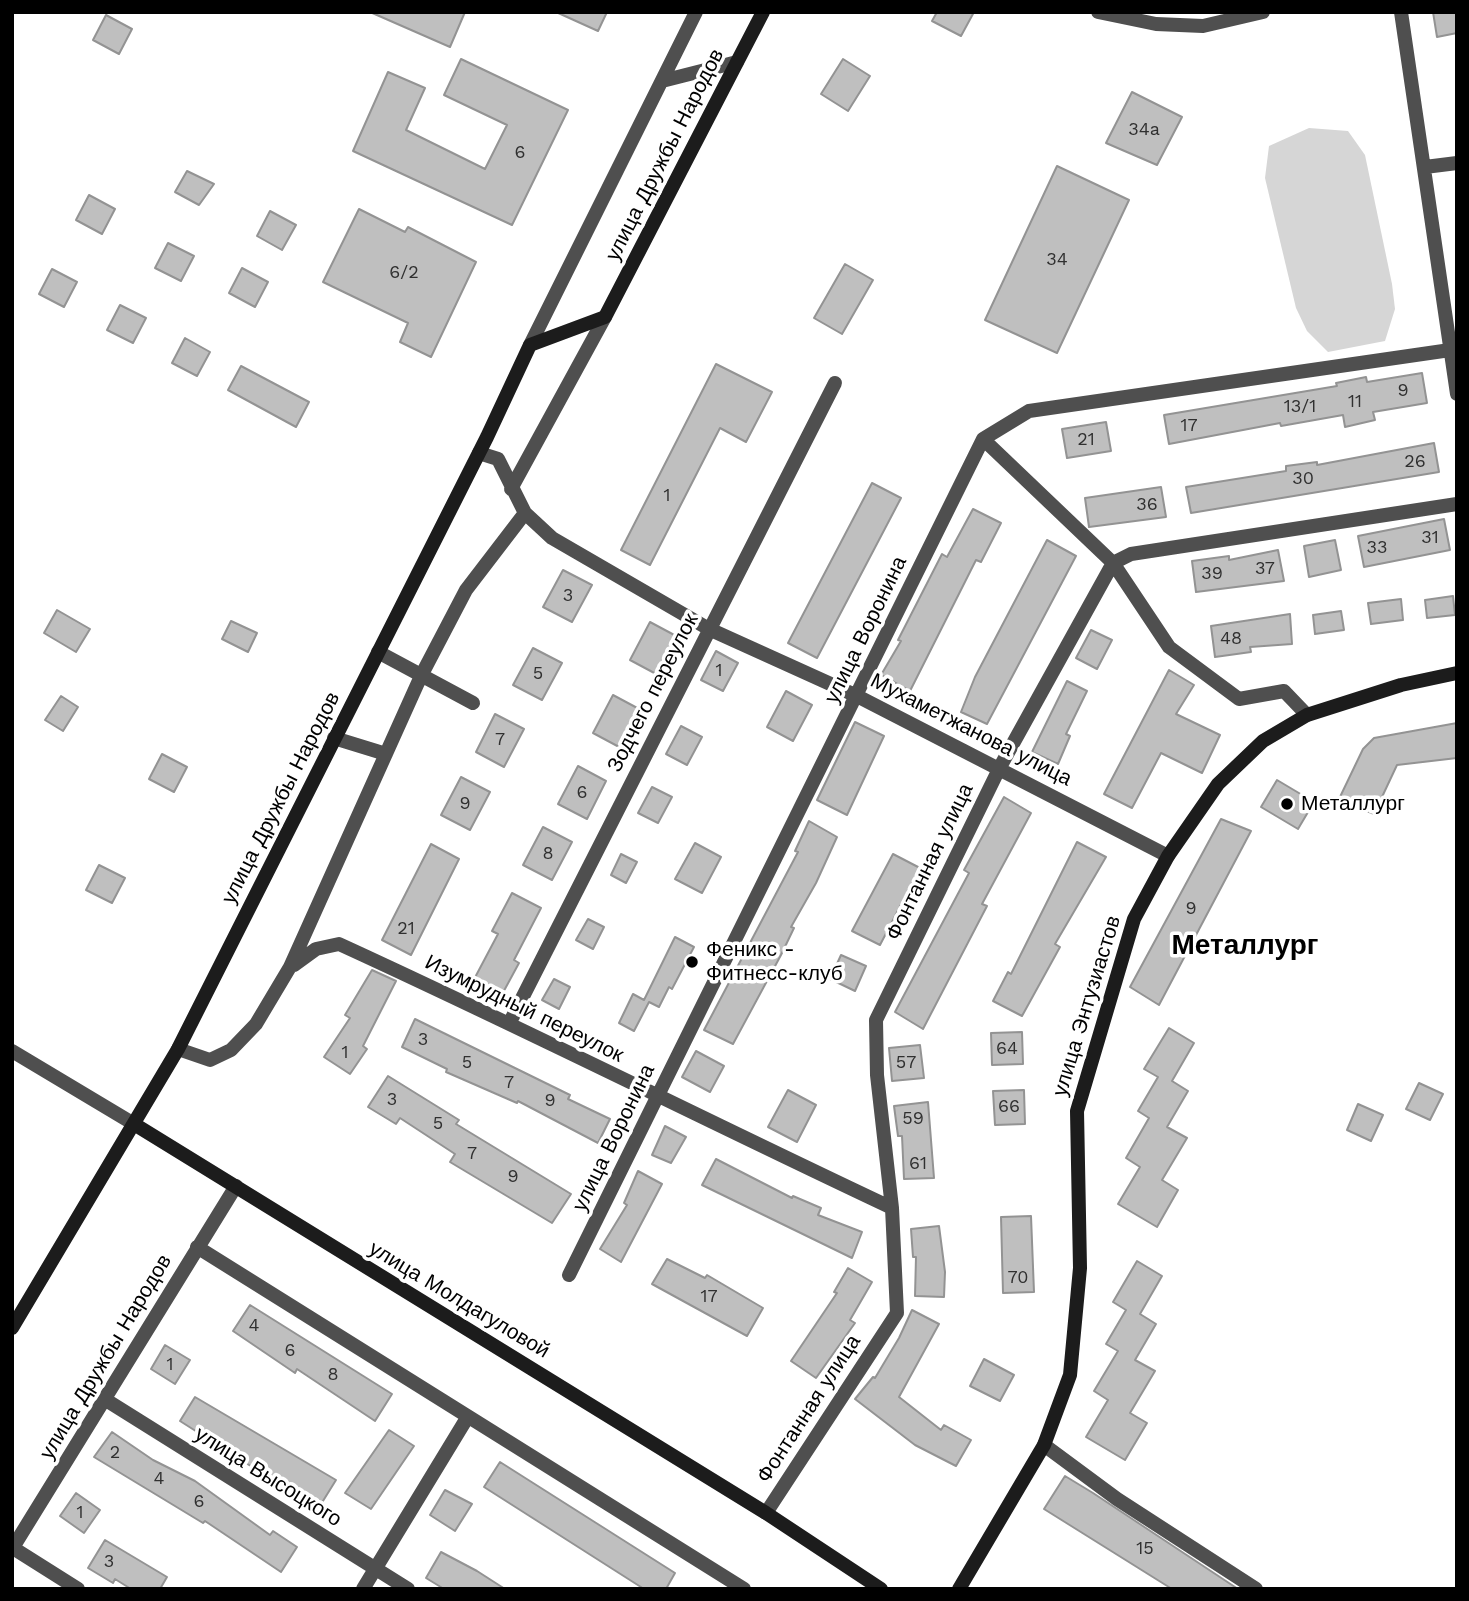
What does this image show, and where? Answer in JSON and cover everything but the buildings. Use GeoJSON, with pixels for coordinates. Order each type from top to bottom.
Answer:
{"type":"FeatureCollection","features":[{"type":"Feature","properties":{"kind":"street"},"geometry":{"type":"LineString","coordinates":[[530,345],[696,12]]}},
{"type":"Feature","properties":{"kind":"street","name":"улица Дружбы Народов"},"geometry":{"type":"LineString","coordinates":[[511,489],[605,317],[763,12]]}},
{"type":"Feature","properties":{"kind":"street"},"geometry":{"type":"LineString","coordinates":[[1098,12],[1156,24],[1203,26],[1263,12]]}},
{"type":"Feature","properties":{"kind":"street"},"geometry":{"type":"LineString","coordinates":[[1401,12],[1453,350],[1457,394]]}},
{"type":"Feature","properties":{"kind":"street"},"geometry":{"type":"LineString","coordinates":[[662,81],[737,62]]}},
{"type":"Feature","properties":{"kind":"street"},"geometry":{"type":"LineString","coordinates":[[1425,167],[1457,163]]}},
{"type":"Feature","properties":{"kind":"street"},"geometry":{"type":"LineString","coordinates":[[530,345],[605,317]]}},
{"type":"Feature","properties":{"kind":"street","name":"улица Дружбы Народов"},"geometry":{"type":"LineString","coordinates":[[12,1328],[178,1049],[479,453],[530,345]]}},
{"type":"Feature","properties":{"kind":"street"},"geometry":{"type":"LineString","coordinates":[[1307,715],[1284,691],[1239,699],[1169,647],[1113,563],[982,439],[1030,411],[1453,350]]}},
{"type":"Feature","properties":{"kind":"street","name":"Зодчего переулок"},"geometry":{"type":"LineString","coordinates":[[510,1023],[835,383]]}},
{"type":"Feature","properties":{"kind":"street","name":"улица Воронина"},"geometry":{"type":"LineString","coordinates":[[569,1275],[982,439]]}},
{"type":"Feature","properties":{"kind":"street","name":"Мухаметжанова улица"},"geometry":{"type":"LineString","coordinates":[[479,453],[498,459],[525,513],[552,538],[709,629],[857,696],[1000,767],[1168,856]]}},
{"type":"Feature","properties":{"kind":"street"},"geometry":{"type":"LineString","coordinates":[[1113,563],[1131,554],[1457,504]]}},
{"type":"Feature","properties":{"kind":"street"},"geometry":{"type":"LineString","coordinates":[[178,1049],[210,1060],[231,1050],[256,1024],[290,967],[421,676],[466,590],[525,513]]}},
{"type":"Feature","properties":{"kind":"street","name":"Фонтанная улица"},"geometry":{"type":"LineString","coordinates":[[766,1513],[897,1313],[892,1208],[877,1075],[876,1020],[1000,767],[1113,563]]}},
{"type":"Feature","properties":{"kind":"street"},"geometry":{"type":"LineString","coordinates":[[378,652],[473,703]]}},
{"type":"Feature","properties":{"kind":"street","name":"улица Энтузиастов"},"geometry":{"type":"LineString","coordinates":[[959,1589],[1044,1444],[1070,1375],[1080,1268],[1077,1111],[1134,919],[1168,856],[1233,768],[1263,741],[1307,715],[1401,685],[1457,673]]}},
{"type":"Feature","properties":{"kind":"street"},"geometry":{"type":"LineString","coordinates":[[334,738],[386,754]]}},
{"type":"Feature","properties":{"kind":"street","name":"Изумрудный переулок"},"geometry":{"type":"LineString","coordinates":[[290,967],[316,949],[339,944],[510,1023],[657,1097],[892,1208]]}},
{"type":"Feature","properties":{"kind":"street","name":"улица Молдагуловой"},"geometry":{"type":"LineString","coordinates":[[12,1051],[766,1513],[881,1589]]}},
{"type":"Feature","properties":{"kind":"street","name":"улица Дружбы Народов"},"geometry":{"type":"LineString","coordinates":[[13,1548],[236,1186]]}},
{"type":"Feature","properties":{"kind":"street"},"geometry":{"type":"LineString","coordinates":[[198,1247],[738,1587]]}},
{"type":"Feature","properties":{"kind":"street","name":"улица Высоцкого"},"geometry":{"type":"LineString","coordinates":[[106,1400],[408,1589]]}},
{"type":"Feature","properties":{"kind":"street"},"geometry":{"type":"LineString","coordinates":[[363,1589],[467,1418]]}},
{"type":"Feature","properties":{"kind":"street"},"geometry":{"type":"LineString","coordinates":[[1044,1444],[1117,1499],[1256,1589]]}},
{"type":"Feature","properties":{"kind":"street"},"geometry":{"type":"LineString","coordinates":[[13,1548],[78,1589]]}},
{"type":"Feature","properties":{"kind":"shaded area"},"geometry":{"type":"Polygon","coordinates":[[[1309,128],[1348,131],[1365,155],[1395,309],[1385,341],[1328,352],[1307,331],[1296,308],[1265,178],[1269,146],[1309,128]]]}},
{"type":"Feature","properties":{"kind":"place","name":"Металлург"},"geometry":{"type":"Point","coordinates":[1287,804]}},
{"type":"Feature","properties":{"kind":"place","name":"Феникс - Фитнесс-клуб"},"geometry":{"type":"Point","coordinates":[692,962]}},
{"type":"Feature","properties":{"kind":"district","name":"Металлург"},"geometry":{"type":"Point","coordinates":[1245,946]}}]}
